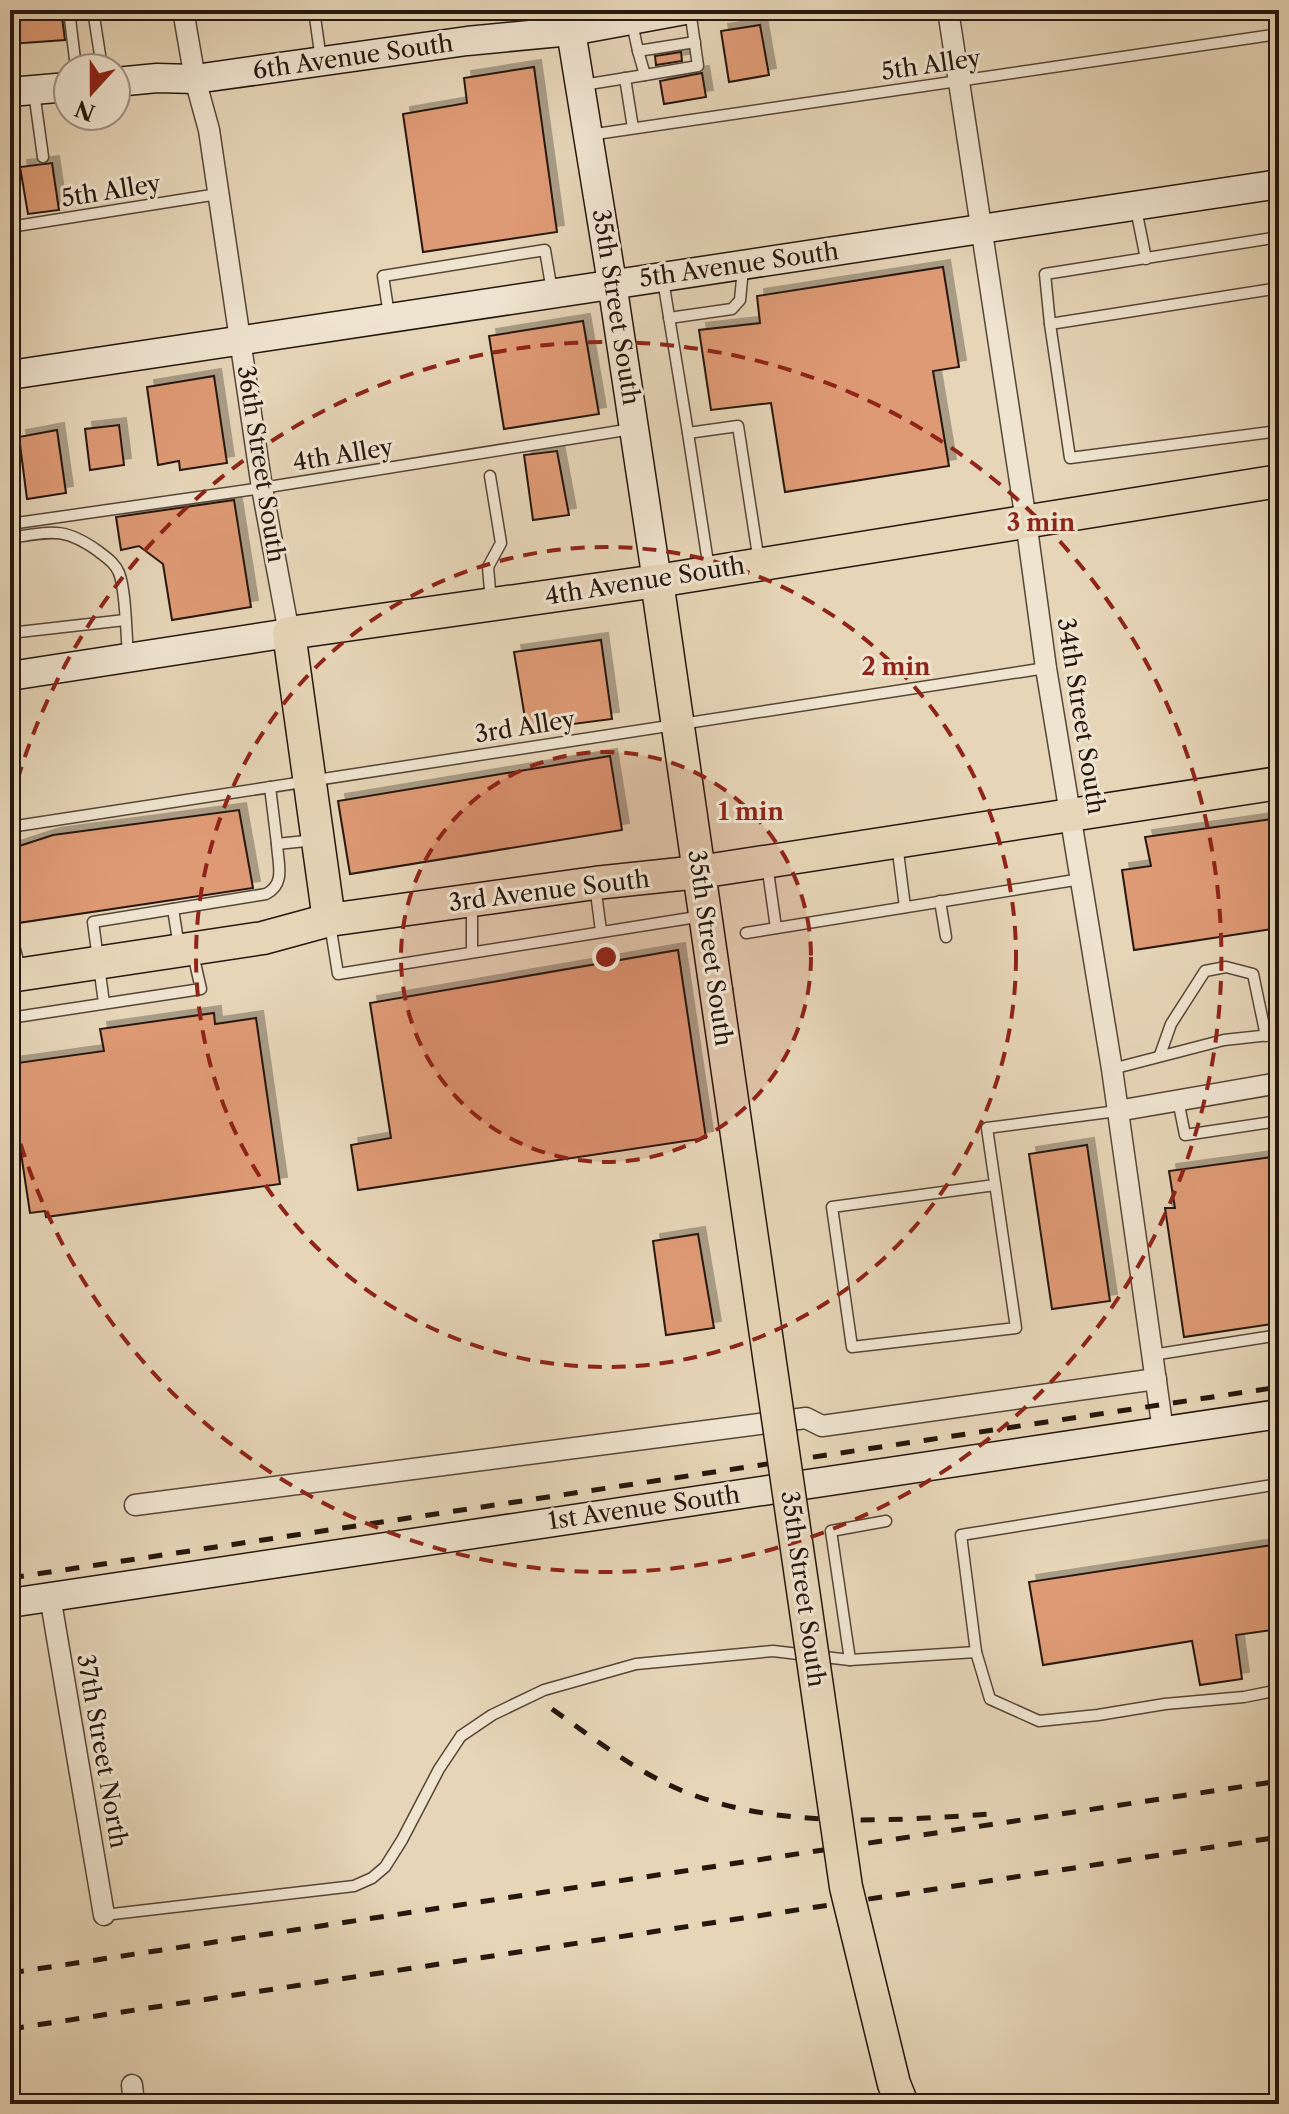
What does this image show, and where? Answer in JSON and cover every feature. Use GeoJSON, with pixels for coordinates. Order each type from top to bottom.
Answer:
{"type":"FeatureCollection","features":[{"type":"Feature","properties":{"kind":"main road","name":"4th Avenue South"},"geometry":{"type":"LineString","coordinates":[[289,633],[657,581],[1279,481]]}},
{"type":"Feature","properties":{"kind":"main road","name":"35th Street South"},"geometry":{"type":"LineString","coordinates":[[657,581],[846,1887],[894,2084],[902,2104]]}},
{"type":"Feature","properties":{"kind":"main road","name":"36th Street South"},"geometry":{"type":"LineString","coordinates":[[289,633],[329,920]]}},
{"type":"Feature","properties":{"kind":"main road","name":"3rd Avenue South"},"geometry":{"type":"LineString","coordinates":[[16,975],[263,938],[329,920],[595,883],[699,872],[1279,783]]}},
{"type":"Feature","properties":{"kind":"street","name":"36th Street South"},"geometry":{"type":"LineString","coordinates":[[183,10],[195,79],[209,130],[262,488],[289,633]]}},
{"type":"Feature","properties":{"kind":"street","name":"6th Avenue South"},"geometry":{"type":"LineString","coordinates":[[132,80],[195,79],[467,41],[569,20],[688,10]]}},
{"type":"Feature","properties":{"kind":"street","name":"34th Street South"},"geometry":{"type":"LineString","coordinates":[[948,10],[1046,668],[1112,1069],[1163,1431]]}},
{"type":"Feature","properties":{"kind":"street","name":"35th Street South"},"geometry":{"type":"LineString","coordinates":[[569,20],[657,581]]}},
{"type":"Feature","properties":{"kind":"street"},"geometry":{"type":"LineString","coordinates":[[22,91],[52,88]]}},
{"type":"Feature","properties":{"kind":"street","name":"5th Avenue South"},"geometry":{"type":"LineString","coordinates":[[10,375],[1279,184]]}},
{"type":"Feature","properties":{"kind":"street","name":"4th Avenue South"},"geometry":{"type":"LineString","coordinates":[[11,667],[129,658],[289,633]]}},
{"type":"Feature","properties":{"kind":"street"},"geometry":{"type":"LineString","coordinates":[[1117,1111],[1279,1083]]}},
{"type":"Feature","properties":{"kind":"street"},"geometry":{"type":"LineString","coordinates":[[135,1505],[806,1418],[822,1426],[1156,1379]]}},
{"type":"Feature","properties":{"kind":"street","name":"1st Avenue South"},"geometry":{"type":"LineString","coordinates":[[10,1603],[1279,1414]]}},
{"type":"Feature","properties":{"kind":"street","name":"37th Street North"},"geometry":{"type":"LineString","coordinates":[[50,1596],[104,1915]]}},
{"type":"Feature","properties":{"kind":"lane"},"geometry":{"type":"LineString","coordinates":[[69,10],[74,52]]}},
{"type":"Feature","properties":{"kind":"lane"},"geometry":{"type":"LineString","coordinates":[[93,10],[100,52]]}},
{"type":"Feature","properties":{"kind":"lane"},"geometry":{"type":"LineString","coordinates":[[314,10],[322,62]]}},
{"type":"Feature","properties":{"kind":"lane"},"geometry":{"type":"LineString","coordinates":[[580,86],[698,66],[688,10]]}},
{"type":"Feature","properties":{"kind":"lane"},"geometry":{"type":"LineString","coordinates":[[630,15],[645,75]]}},
{"type":"Feature","properties":{"kind":"lane","name":"5th Alley"},"geometry":{"type":"LineString","coordinates":[[589,135],[1279,34]]}},
{"type":"Feature","properties":{"kind":"lane"},"geometry":{"type":"LineString","coordinates":[[638,51],[695,42]]}},
{"type":"Feature","properties":{"kind":"lane"},"geometry":{"type":"LineString","coordinates":[[625,78],[633,128]]}},
{"type":"Feature","properties":{"kind":"lane"},"geometry":{"type":"LineString","coordinates":[[22,91],[43,157]]}},
{"type":"Feature","properties":{"kind":"lane","name":"5th Alley"},"geometry":{"type":"LineString","coordinates":[[10,227],[218,194]]}},
{"type":"Feature","properties":{"kind":"lane"},"geometry":{"type":"LineString","coordinates":[[1136,207],[1146,259]]}},
{"type":"Feature","properties":{"kind":"lane"},"geometry":{"type":"LineString","coordinates":[[1279,237],[1045,274],[1070,458],[1279,431]]}},
{"type":"Feature","properties":{"kind":"lane"},"geometry":{"type":"LineString","coordinates":[[389,317],[383,276],[545,250],[552,293]]}},
{"type":"Feature","properties":{"kind":"lane"},"geometry":{"type":"LineString","coordinates":[[669,318],[732,309],[740,300],[744,265]]}},
{"type":"Feature","properties":{"kind":"lane"},"geometry":{"type":"LineString","coordinates":[[662,276],[710,572]]}},
{"type":"Feature","properties":{"kind":"lane"},"geometry":{"type":"LineString","coordinates":[[1050,324],[1279,288]]}},
{"type":"Feature","properties":{"kind":"lane"},"geometry":{"type":"LineString","coordinates":[[688,433],[738,426],[759,564]]}},
{"type":"Feature","properties":{"kind":"lane","name":"4th Alley"},"geometry":{"type":"LineString","coordinates":[[10,524],[634,429]]}},
{"type":"Feature","properties":{"kind":"lane"},"geometry":{"type":"LineString","coordinates":[[490,476],[501,543],[488,567],[492,604]]}},
{"type":"Feature","properties":{"kind":"lane"},"geometry":{"type":"LineString","coordinates":[[10,538],[55,532],[69,534],[112,562],[120,575],[129,658]]}},
{"type":"Feature","properties":{"kind":"lane"},"geometry":{"type":"LineString","coordinates":[[10,633],[125,620]]}},
{"type":"Feature","properties":{"kind":"lane","name":"3rd Alley"},"geometry":{"type":"LineString","coordinates":[[10,827],[1046,668]]}},
{"type":"Feature","properties":{"kind":"lane"},"geometry":{"type":"LineString","coordinates":[[104,1003],[93,922],[266,894],[274,890],[279,882],[270,787]]}},
{"type":"Feature","properties":{"kind":"lane"},"geometry":{"type":"LineString","coordinates":[[277,844],[317,839]]}},
{"type":"Feature","properties":{"kind":"lane"},"geometry":{"type":"LineString","coordinates":[[896,842],[905,907]]}},
{"type":"Feature","properties":{"kind":"lane"},"geometry":{"type":"LineString","coordinates":[[767,862],[776,928]]}},
{"type":"Feature","properties":{"kind":"lane"},"geometry":{"type":"LineString","coordinates":[[746,933],[1081,879]]}},
{"type":"Feature","properties":{"kind":"lane"},"geometry":{"type":"LineString","coordinates":[[595,883],[601,931]]}},
{"type":"Feature","properties":{"kind":"lane"},"geometry":{"type":"LineString","coordinates":[[472,901],[472,952]]}},
{"type":"Feature","properties":{"kind":"lane"},"geometry":{"type":"LineString","coordinates":[[940,901],[946,937]]}},
{"type":"Feature","properties":{"kind":"lane"},"geometry":{"type":"LineString","coordinates":[[10,1018],[201,989],[173,909]]}},
{"type":"Feature","properties":{"kind":"lane"},"geometry":{"type":"LineString","coordinates":[[329,920],[338,974],[705,915]]}},
{"type":"Feature","properties":{"kind":"lane"},"geometry":{"type":"LineString","coordinates":[[10,940],[14,945],[16,975]]}},
{"type":"Feature","properties":{"kind":"lane"},"geometry":{"type":"LineString","coordinates":[[1160,1055],[1171,1024],[1205,971],[1226,967],[1253,974],[1266,1036]]}},
{"type":"Feature","properties":{"kind":"lane"},"geometry":{"type":"LineString","coordinates":[[1112,1069],[1224,1040],[1279,1034]]}},
{"type":"Feature","properties":{"kind":"lane"},"geometry":{"type":"LineString","coordinates":[[1178,1100],[1185,1135],[1279,1121]]}},
{"type":"Feature","properties":{"kind":"lane"},"geometry":{"type":"LineString","coordinates":[[995,1185],[832,1207],[852,1347],[1016,1328],[987,1128],[1117,1111]]}},
{"type":"Feature","properties":{"kind":"lane"},"geometry":{"type":"LineString","coordinates":[[1152,1355],[1279,1335]]}},
{"type":"Feature","properties":{"kind":"lane"},"geometry":{"type":"LineString","coordinates":[[782,1421],[793,1486]]}},
{"type":"Feature","properties":{"kind":"lane"},"geometry":{"type":"LineString","coordinates":[[1279,1484],[961,1535],[976,1652],[990,1699],[1039,1721],[1244,1697],[1279,1690]]}},
{"type":"Feature","properties":{"kind":"lane"},"geometry":{"type":"LineString","coordinates":[[850,1660],[831,1531],[886,1521]]}},
{"type":"Feature","properties":{"kind":"lane"},"geometry":{"type":"LineString","coordinates":[[104,1915],[354,1886],[372,1878],[385,1867],[402,1840],[439,1769],[461,1736],[492,1715],[544,1690],[636,1664],[773,1651],[850,1660],[976,1652]]}},
{"type":"Feature","properties":{"kind":"building"},"geometry":{"type":"Polygon","coordinates":[[[10,10],[61,10],[65,40],[10,44],[10,10]]]}},
{"type":"Feature","properties":{"kind":"building"},"geometry":{"type":"Polygon","coordinates":[[[760,25],[769,75],[729,82],[721,31],[760,25]]]}},
{"type":"Feature","properties":{"kind":"building"},"geometry":{"type":"Polygon","coordinates":[[[681,52],[682,61],[656,65],[655,56],[681,52]]]}},
{"type":"Feature","properties":{"kind":"building"},"geometry":{"type":"Polygon","coordinates":[[[534,67],[557,232],[423,252],[403,114],[467,103],[464,78],[534,67]]]}},
{"type":"Feature","properties":{"kind":"building"},"geometry":{"type":"Polygon","coordinates":[[[702,73],[706,97],[664,104],[660,81],[702,73]]]}},
{"type":"Feature","properties":{"kind":"building"},"geometry":{"type":"Polygon","coordinates":[[[52,163],[59,210],[28,214],[20,167],[52,163]]]}},
{"type":"Feature","properties":{"kind":"building"},"geometry":{"type":"Polygon","coordinates":[[[943,267],[959,367],[933,371],[949,466],[785,492],[771,403],[711,410],[699,330],[760,323],[757,296],[943,267]]]}},
{"type":"Feature","properties":{"kind":"building"},"geometry":{"type":"Polygon","coordinates":[[[583,321],[599,414],[504,429],[489,336],[583,321]]]}},
{"type":"Feature","properties":{"kind":"building"},"geometry":{"type":"Polygon","coordinates":[[[214,376],[227,463],[180,470],[179,461],[158,465],[147,387],[214,376]]]}},
{"type":"Feature","properties":{"kind":"building"},"geometry":{"type":"Polygon","coordinates":[[[119,425],[124,465],[90,470],[85,429],[119,425]]]}},
{"type":"Feature","properties":{"kind":"building"},"geometry":{"type":"Polygon","coordinates":[[[57,430],[66,493],[27,499],[19,437],[57,430]]]}},
{"type":"Feature","properties":{"kind":"building"},"geometry":{"type":"Polygon","coordinates":[[[557,451],[569,515],[533,520],[524,455],[557,451]]]}},
{"type":"Feature","properties":{"kind":"building"},"geometry":{"type":"Polygon","coordinates":[[[234,500],[251,607],[172,620],[163,564],[139,546],[121,550],[116,517],[234,500]]]}},
{"type":"Feature","properties":{"kind":"building"},"geometry":{"type":"Polygon","coordinates":[[[601,640],[612,719],[527,730],[514,652],[601,640]]]}},
{"type":"Feature","properties":{"kind":"building"},"geometry":{"type":"Polygon","coordinates":[[[610,756],[622,830],[350,874],[338,801],[610,756]]]}},
{"type":"Feature","properties":{"kind":"building"},"geometry":{"type":"Polygon","coordinates":[[[239,810],[253,888],[18,923],[10,872],[10,849],[53,835],[239,810]]]}},
{"type":"Feature","properties":{"kind":"building"},"geometry":{"type":"Polygon","coordinates":[[[1279,818],[1279,928],[1134,950],[1122,870],[1151,866],[1145,837],[1279,818]]]}},
{"type":"Feature","properties":{"kind":"building"},"geometry":{"type":"Polygon","coordinates":[[[678,950],[706,1138],[358,1190],[351,1145],[391,1138],[370,1003],[678,950]]]}},
{"type":"Feature","properties":{"kind":"building"},"geometry":{"type":"Polygon","coordinates":[[[214,1013],[215,1024],[256,1018],[280,1184],[46,1217],[45,1211],[30,1213],[16,1120],[10,1120],[10,1064],[104,1051],[100,1029],[214,1013]]]}},
{"type":"Feature","properties":{"kind":"building"},"geometry":{"type":"Polygon","coordinates":[[[1087,1145],[1110,1301],[1052,1309],[1029,1154],[1087,1145]]]}},
{"type":"Feature","properties":{"kind":"building"},"geometry":{"type":"Polygon","coordinates":[[[1279,1156],[1279,1323],[1184,1337],[1165,1208],[1175,1208],[1169,1171],[1279,1156]]]}},
{"type":"Feature","properties":{"kind":"building"},"geometry":{"type":"Polygon","coordinates":[[[698,1234],[714,1328],[666,1335],[653,1241],[698,1234]]]}},
{"type":"Feature","properties":{"kind":"building"},"geometry":{"type":"Polygon","coordinates":[[[1279,1544],[1279,1629],[1236,1635],[1242,1679],[1200,1685],[1192,1641],[1043,1665],[1029,1582],[1279,1544]]]}},
{"type":"Feature","properties":{"kind":"railway"},"geometry":{"type":"LineString","coordinates":[[10,1578],[1279,1387]]}},
{"type":"Feature","properties":{"kind":"railway"},"geometry":{"type":"LineString","coordinates":[[552,1709],[621,1758],[665,1783],[743,1809],[784,1816],[868,1820],[991,1814]]}},
{"type":"Feature","properties":{"kind":"railway"},"geometry":{"type":"LineString","coordinates":[[10,1973],[1279,1781]]}},
{"type":"Feature","properties":{"kind":"railway"},"geometry":{"type":"LineString","coordinates":[[10,2029],[1279,1837]]}}]}
